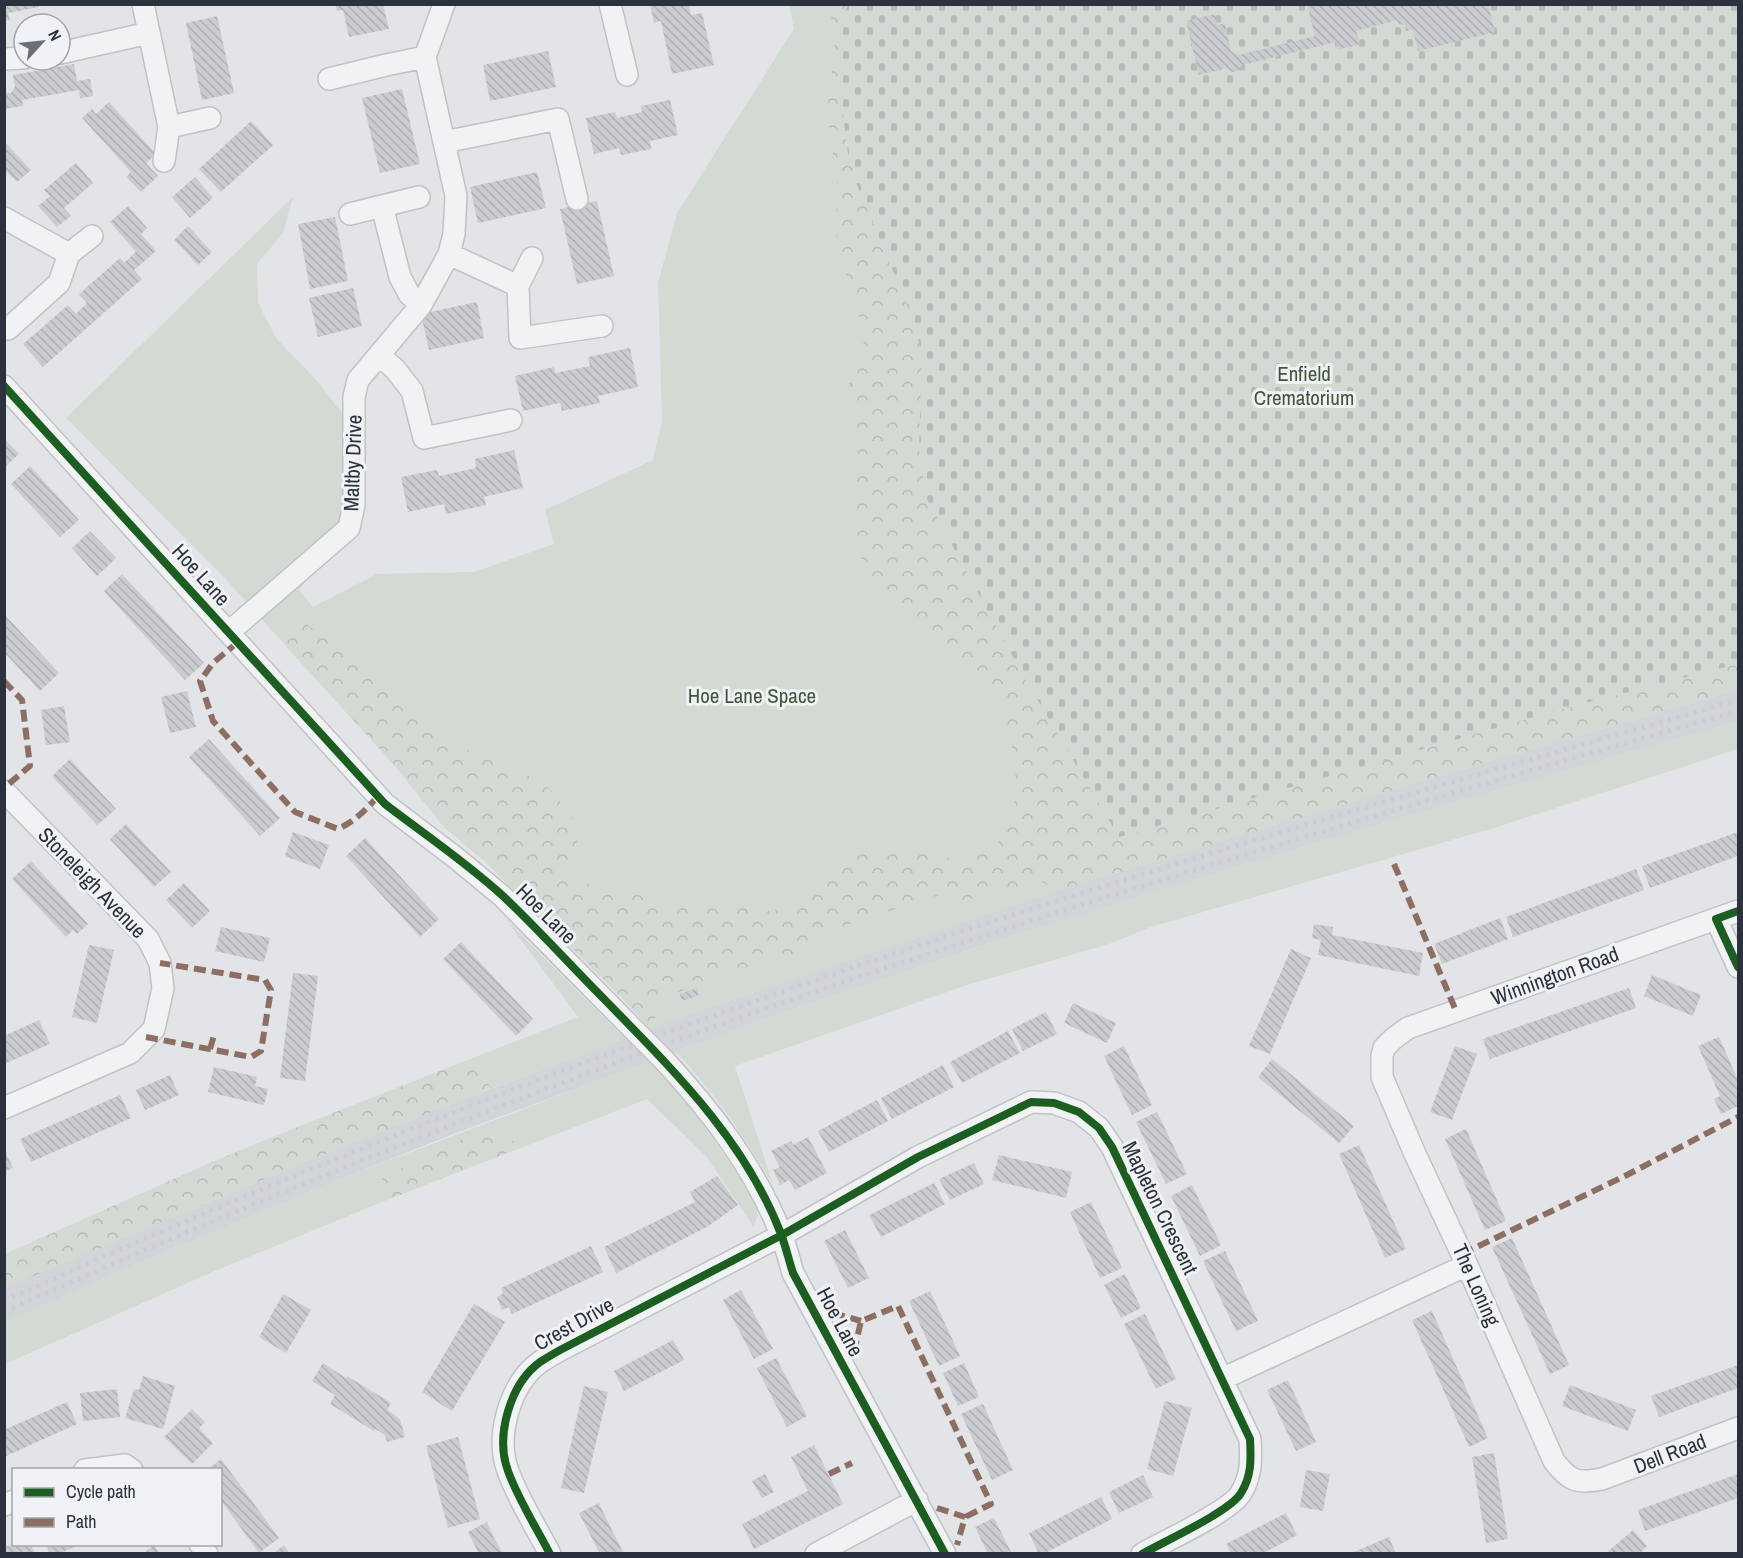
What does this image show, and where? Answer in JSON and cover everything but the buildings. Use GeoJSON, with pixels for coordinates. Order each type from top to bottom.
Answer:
{"type":"FeatureCollection","features":[{"type":"Feature","properties":{"kind":"street"},"geometry":{"type":"LineString","coordinates":[[143,4],[170,127],[164,161]]}},
{"type":"Feature","properties":{"kind":"street"},"geometry":{"type":"LineString","coordinates":[[329,79],[425,57],[444,4]]}},
{"type":"Feature","properties":{"kind":"street"},"geometry":{"type":"LineString","coordinates":[[610,4],[627,75]]}},
{"type":"Feature","properties":{"kind":"street"},"geometry":{"type":"LineString","coordinates":[[72,49],[149,33]]}},
{"type":"Feature","properties":{"kind":"street","name":"Maltby Drive"},"geometry":{"type":"LineString","coordinates":[[229,632],[350,528],[354,505],[354,397],[358,380],[421,304],[448,254],[454,234],[456,196],[425,57]]}},
{"type":"Feature","properties":{"kind":"street"},"geometry":{"type":"LineString","coordinates":[[170,127],[210,118]]}},
{"type":"Feature","properties":{"kind":"street"},"geometry":{"type":"LineString","coordinates":[[444,142],[558,119],[577,199]]}},
{"type":"Feature","properties":{"kind":"street"},"geometry":{"type":"LineString","coordinates":[[350,214],[419,197]]}},
{"type":"Feature","properties":{"kind":"street"},"geometry":{"type":"LineString","coordinates":[[382,206],[400,277],[409,294],[421,304]]}},
{"type":"Feature","properties":{"kind":"street"},"geometry":{"type":"LineString","coordinates":[[4,218],[69,254]]}},
{"type":"Feature","properties":{"kind":"street"},"geometry":{"type":"LineString","coordinates":[[8,329],[59,283],[69,254],[92,236]]}},
{"type":"Feature","properties":{"kind":"street"},"geometry":{"type":"LineString","coordinates":[[448,254],[518,286]]}},
{"type":"Feature","properties":{"kind":"street"},"geometry":{"type":"LineString","coordinates":[[532,258],[518,286],[520,338],[602,326]]}},
{"type":"Feature","properties":{"kind":"street"},"geometry":{"type":"LineString","coordinates":[[380,355],[412,391],[423,438],[511,420]]}},
{"type":"Feature","properties":{"kind":"street","name":"Hoe Lane"},"geometry":{"type":"LineString","coordinates":[[4,386],[385,804],[502,896],[699,1098],[759,1185],[782,1235],[793,1274],[945,1554]]}},
{"type":"Feature","properties":{"kind":"street","name":"Stoneleigh Avenue"},"geometry":{"type":"LineString","coordinates":[[4,1108],[130,1053],[154,1029],[163,988],[160,963],[147,939],[6,798]]}},
{"type":"Feature","properties":{"kind":"street","name":"Winnington Road"},"geometry":{"type":"LineString","coordinates":[[1382,1056],[1384,1048],[1393,1038],[1408,1028],[1738,911]]}},
{"type":"Feature","properties":{"kind":"street"},"geometry":{"type":"LineString","coordinates":[[1716,919],[1738,967]]}},
{"type":"Feature","properties":{"kind":"street","name":"The Loning"},"geometry":{"type":"LineString","coordinates":[[1382,1056],[1382,1077],[1388,1094],[1554,1461],[1564,1474],[1575,1481],[1589,1482],[1602,1479]]}},
{"type":"Feature","properties":{"kind":"street","name":"Mapleton Crescent"},"geometry":{"type":"LineString","coordinates":[[782,1235],[918,1157],[1031,1102],[1054,1103],[1079,1112],[1099,1128],[1112,1147],[1250,1439],[1251,1467],[1241,1495],[1223,1510],[1142,1554]]}},
{"type":"Feature","properties":{"kind":"street","name":"Crest Drive"},"geometry":{"type":"LineString","coordinates":[[549,1554],[507,1470],[504,1455],[505,1425],[510,1406],[523,1382],[539,1363],[564,1348],[782,1235]]}},
{"type":"Feature","properties":{"kind":"street"},"geometry":{"type":"LineString","coordinates":[[1222,1379],[1467,1265]]}},
{"type":"Feature","properties":{"kind":"street","name":"Dell Road"},"geometry":{"type":"LineString","coordinates":[[1602,1479],[1738,1428]]}},
{"type":"Feature","properties":{"kind":"street"},"geometry":{"type":"LineString","coordinates":[[102,1468],[125,1465],[129,1468]]}},
{"type":"Feature","properties":{"kind":"street"},"geometry":{"type":"LineString","coordinates":[[816,1554],[917,1500]]}},
{"type":"Feature","properties":{"kind":"shaded area"},"geometry":{"type":"Polygon","coordinates":[[[1738,690],[1738,721],[1179,884],[971,949],[759,1021],[456,1133],[343,1178],[136,1264],[5,1322],[4,1288],[432,1111],[707,1008],[1129,868],[1738,690]]]}},
{"type":"Feature","properties":{"kind":"green space","name":"Enfield Crematorium"},"geometry":{"type":"Polygon","coordinates":[[[849,4],[1738,5],[1738,664],[1558,710],[1119,837],[1020,670],[927,499],[919,449],[922,358],[915,324],[857,185],[848,154],[839,56],[839,20],[849,4]]]}},
{"type":"Feature","properties":{"kind":"green space"},"geometry":{"type":"Polygon","coordinates":[[[902,4],[915,324],[922,358],[919,449],[927,499],[1119,836],[1558,710],[1738,664],[1738,690],[1456,771],[1058,891],[1038,880],[964,901],[942,894],[835,929],[807,951],[662,998],[651,1030],[490,866],[444,827],[395,766],[283,643],[303,622],[331,641],[422,724],[465,749],[512,766],[549,788],[573,818],[579,839],[570,854],[568,866],[575,877],[597,888],[676,902],[771,911],[796,903],[824,885],[850,860],[870,849],[894,845],[962,860],[995,847],[1011,823],[1017,787],[1011,738],[997,692],[955,651],[909,625],[870,577],[851,536],[859,462],[849,385],[866,335],[852,299],[834,225],[839,197],[827,112],[836,33],[827,5],[902,4]]]}},
{"type":"Feature","properties":{"kind":"green space","name":"Hoe Lane Space"},"geometry":{"type":"Polygon","coordinates":[[[789,5],[849,5],[839,20],[920,345],[1119,837],[964,901],[1038,880],[1058,891],[707,1008],[651,1030],[662,998],[807,951],[524,901],[490,866],[444,827],[395,766],[221,574],[66,418],[293,197],[283,233],[257,264],[258,303],[276,338],[320,384],[346,419],[343,523],[299,590],[313,607],[377,574],[474,572],[554,544],[545,510],[653,460],[662,421],[658,283],[677,213],[794,29],[789,5]]]}},
{"type":"Feature","properties":{"kind":"green space"},"geometry":{"type":"Polygon","coordinates":[[[1738,721],[1738,749],[1497,827],[1151,927],[1112,943],[970,984],[735,1066],[773,1185],[741,1133],[717,1101],[692,1069],[678,1054],[673,1052],[903,972],[1135,897],[1738,721]]]}},
{"type":"Feature","properties":{"kind":"green space"},"geometry":{"type":"Polygon","coordinates":[[[504,917],[627,1039],[492,1088],[465,1061],[578,1017],[504,917]]]}},
{"type":"Feature","properties":{"kind":"green space"},"geometry":{"type":"Polygon","coordinates":[[[465,1061],[492,1088],[308,1161],[5,1288],[5,1254],[212,1162],[465,1061]]]}},
{"type":"Feature","properties":{"kind":"green space"},"geometry":{"type":"Polygon","coordinates":[[[649,1061],[681,1096],[754,1199],[758,1216],[753,1226],[706,1156],[647,1099],[518,1149],[507,1132],[407,1167],[384,1177],[376,1189],[382,1202],[210,1273],[5,1364],[4,1322],[343,1178],[649,1061]]]}},
{"type":"Feature","properties":{"kind":"green space"},"geometry":{"type":"Polygon","coordinates":[[[494,1129],[507,1132],[518,1149],[382,1202],[376,1189],[384,1177],[465,1138],[494,1129]]]}},
{"type":"Feature","properties":{"kind":"railway"},"geometry":{"type":"LineString","coordinates":[[4,1301],[192,1218],[382,1140],[670,1031],[767,997],[1129,878],[1372,805],[1738,700]]}},
{"type":"Feature","properties":{"kind":"railway"},"geometry":{"type":"LineString","coordinates":[[4,1312],[169,1240],[391,1149],[611,1064],[776,1005],[1135,888],[1738,711]]}},
{"type":"Feature","properties":{"kind":"marked path"},"geometry":{"type":"LineString","coordinates":[[238,642],[213,663],[200,681],[213,721],[295,812],[338,829],[360,815],[378,796]]}},
{"type":"Feature","properties":{"kind":"marked path"},"geometry":{"type":"LineString","coordinates":[[4,681],[22,700],[30,766],[4,788]]}},
{"type":"Feature","properties":{"kind":"marked path"},"geometry":{"type":"LineString","coordinates":[[1394,864],[1456,1011]]}},
{"type":"Feature","properties":{"kind":"marked path"},"geometry":{"type":"LineString","coordinates":[[146,1037],[251,1057],[261,1051],[271,990],[265,980],[160,963]]}},
{"type":"Feature","properties":{"kind":"marked path"},"geometry":{"type":"LineString","coordinates":[[210,1049],[215,1032]]}},
{"type":"Feature","properties":{"kind":"marked path"},"geometry":{"type":"LineString","coordinates":[[1462,1254],[1625,1176],[1738,1117]]}},
{"type":"Feature","properties":{"kind":"marked path"},"geometry":{"type":"LineString","coordinates":[[854,1352],[861,1321],[898,1306],[991,1504],[965,1517]]}},
{"type":"Feature","properties":{"kind":"marked path"},"geometry":{"type":"LineString","coordinates":[[833,1313],[861,1321]]}},
{"type":"Feature","properties":{"kind":"marked path"},"geometry":{"type":"LineString","coordinates":[[829,1474],[852,1463]]}},
{"type":"Feature","properties":{"kind":"marked path"},"geometry":{"type":"LineString","coordinates":[[937,1508],[965,1517],[957,1545]]}},
{"type":"Feature","properties":{"kind":"cycle path"},"geometry":{"type":"LineString","coordinates":[[4,386],[385,804],[460,860],[503,896],[657,1053],[705,1108],[728,1137],[766,1200],[781,1234],[793,1273],[945,1554]]}},
{"type":"Feature","properties":{"kind":"cycle path"},"geometry":{"type":"LineString","coordinates":[[1738,911],[1716,919],[1738,967]]}},
{"type":"Feature","properties":{"kind":"cycle path"},"geometry":{"type":"LineString","coordinates":[[550,1554],[517,1492],[504,1457],[503,1442],[508,1412],[513,1397],[529,1372],[558,1351],[782,1235],[918,1157],[1031,1102],[1054,1103],[1079,1112],[1099,1128],[1112,1147],[1250,1439],[1249,1473],[1245,1486],[1235,1500],[1196,1526],[1142,1554]]}}]}
